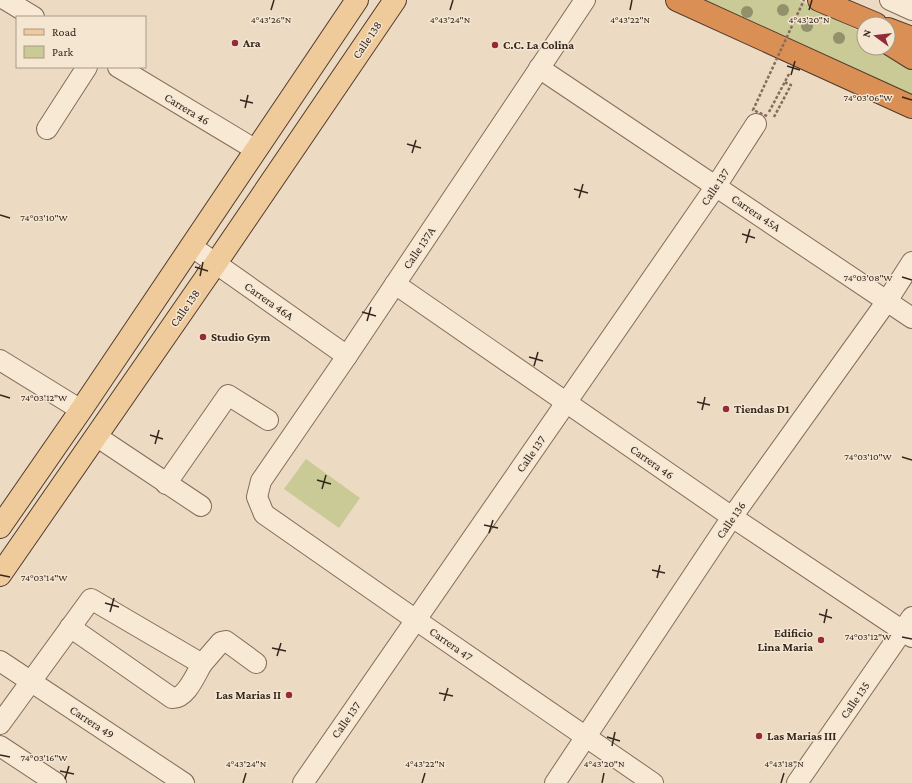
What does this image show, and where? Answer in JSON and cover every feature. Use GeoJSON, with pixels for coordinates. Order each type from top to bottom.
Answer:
{"type":"FeatureCollection","features":[{"type":"Feature","properties":{"kind":"highway"},"geometry":{"type":"LineString","coordinates":[[677,0],[912,108]]}},
{"type":"Feature","properties":{"kind":"highway"},"geometry":{"type":"LineString","coordinates":[[819,0],[857,16]]}},
{"type":"Feature","properties":{"kind":"highway"},"geometry":{"type":"LineString","coordinates":[[819,0],[856,23]]}},
{"type":"Feature","properties":{"kind":"highway"},"geometry":{"type":"LineString","coordinates":[[896,32],[912,38]]}},
{"type":"Feature","properties":{"kind":"highway"},"geometry":{"type":"LineString","coordinates":[[896,48],[912,58]]}},
{"type":"Feature","properties":{"kind":"main road"},"geometry":{"type":"LineString","coordinates":[[0,527],[81,410],[357,0]]}},
{"type":"Feature","properties":{"kind":"main road","name":"Calle 138"},"geometry":{"type":"LineString","coordinates":[[0,575],[216,263],[394,0]]}},
{"type":"Feature","properties":{"kind":"street"},"geometry":{"type":"LineString","coordinates":[[6,0],[32,16]]}},
{"type":"Feature","properties":{"kind":"street","name":"Calle 137A"},"geometry":{"type":"LineString","coordinates":[[256,497],[261,481],[347,356],[585,0]]}},
{"type":"Feature","properties":{"kind":"street"},"geometry":{"type":"LineString","coordinates":[[890,0],[912,10]]}},
{"type":"Feature","properties":{"kind":"street"},"geometry":{"type":"LineString","coordinates":[[47,129],[86,68]]}},
{"type":"Feature","properties":{"kind":"street","name":"Carrera 46"},"geometry":{"type":"LineString","coordinates":[[120,68],[256,150]]}},
{"type":"Feature","properties":{"kind":"street","name":"Carrera 45A"},"geometry":{"type":"LineString","coordinates":[[539,68],[912,318]]}},
{"type":"Feature","properties":{"kind":"street","name":"Calle 137"},"geometry":{"type":"LineString","coordinates":[[303,783],[716,186],[756,124]]}},
{"type":"Feature","properties":{"kind":"street","name":"Carrera 46A"},"geometry":{"type":"LineString","coordinates":[[191,246],[347,356]]}},
{"type":"Feature","properties":{"kind":"street","name":"Calle 136"},"geometry":{"type":"LineString","coordinates":[[555,783],[732,517],[887,301],[912,262]]}},
{"type":"Feature","properties":{"kind":"street","name":"Carrera 46"},"geometry":{"type":"LineString","coordinates":[[395,284],[732,517],[909,628]]}},
{"type":"Feature","properties":{"kind":"street"},"geometry":{"type":"LineString","coordinates":[[0,360],[81,410]]}},
{"type":"Feature","properties":{"kind":"street"},"geometry":{"type":"LineString","coordinates":[[166,484],[228,395],[268,420]]}},
{"type":"Feature","properties":{"kind":"street"},"geometry":{"type":"LineString","coordinates":[[96,436],[201,506]]}},
{"type":"Feature","properties":{"kind":"street","name":"Carrera 47"},"geometry":{"type":"LineString","coordinates":[[256,497],[264,514],[653,783]]}},
{"type":"Feature","properties":{"kind":"street"},"geometry":{"type":"LineString","coordinates":[[0,724],[91,599],[202,664]]}},
{"type":"Feature","properties":{"kind":"street"},"geometry":{"type":"LineString","coordinates":[[70,627],[172,698],[177,698],[183,695],[202,664],[221,642],[226,641],[256,663]]}},
{"type":"Feature","properties":{"kind":"street","name":"Calle 135"},"geometry":{"type":"LineString","coordinates":[[797,783],[909,628]]}},
{"type":"Feature","properties":{"kind":"street","name":"Carrera 49"},"geometry":{"type":"LineString","coordinates":[[0,661],[184,783]]}},
{"type":"Feature","properties":{"kind":"street"},"geometry":{"type":"LineString","coordinates":[[0,746],[56,783]]}},
{"type":"Feature","properties":{"kind":"path"},"geometry":{"type":"LineString","coordinates":[[788,75],[767,116],[753,110],[804,0]]}},
{"type":"Feature","properties":{"kind":"path"},"geometry":{"type":"LineString","coordinates":[[756,124],[768,129],[791,85],[784,82]]}},
{"type":"Feature","properties":{"kind":"green space"},"geometry":{"type":"Polygon","coordinates":[[[696,0],[799,0],[856,30],[856,56],[896,56],[912,68],[912,94],[814,53],[696,0]]]}},
{"type":"Feature","properties":{"kind":"green space"},"geometry":{"type":"Polygon","coordinates":[[[306,459],[360,498],[339,528],[284,489],[306,459]]]}},
{"type":"Feature","properties":{"kind":"place","name":"Ara"},"geometry":{"type":"Point","coordinates":[235,43]}},
{"type":"Feature","properties":{"kind":"place","name":"C.C. La Colina"},"geometry":{"type":"Point","coordinates":[495,45]}},
{"type":"Feature","properties":{"kind":"place","name":"Studio Gym"},"geometry":{"type":"Point","coordinates":[203,337]}},
{"type":"Feature","properties":{"kind":"place","name":"Tiendas D1"},"geometry":{"type":"Point","coordinates":[726,409]}},
{"type":"Feature","properties":{"kind":"place","name":"Edificio Lina Maria"},"geometry":{"type":"Point","coordinates":[821,640]}},
{"type":"Feature","properties":{"kind":"place","name":"Las Marias II"},"geometry":{"type":"Point","coordinates":[289,695]}},
{"type":"Feature","properties":{"kind":"place","name":"Las Marias III"},"geometry":{"type":"Point","coordinates":[759,736]}}]}
